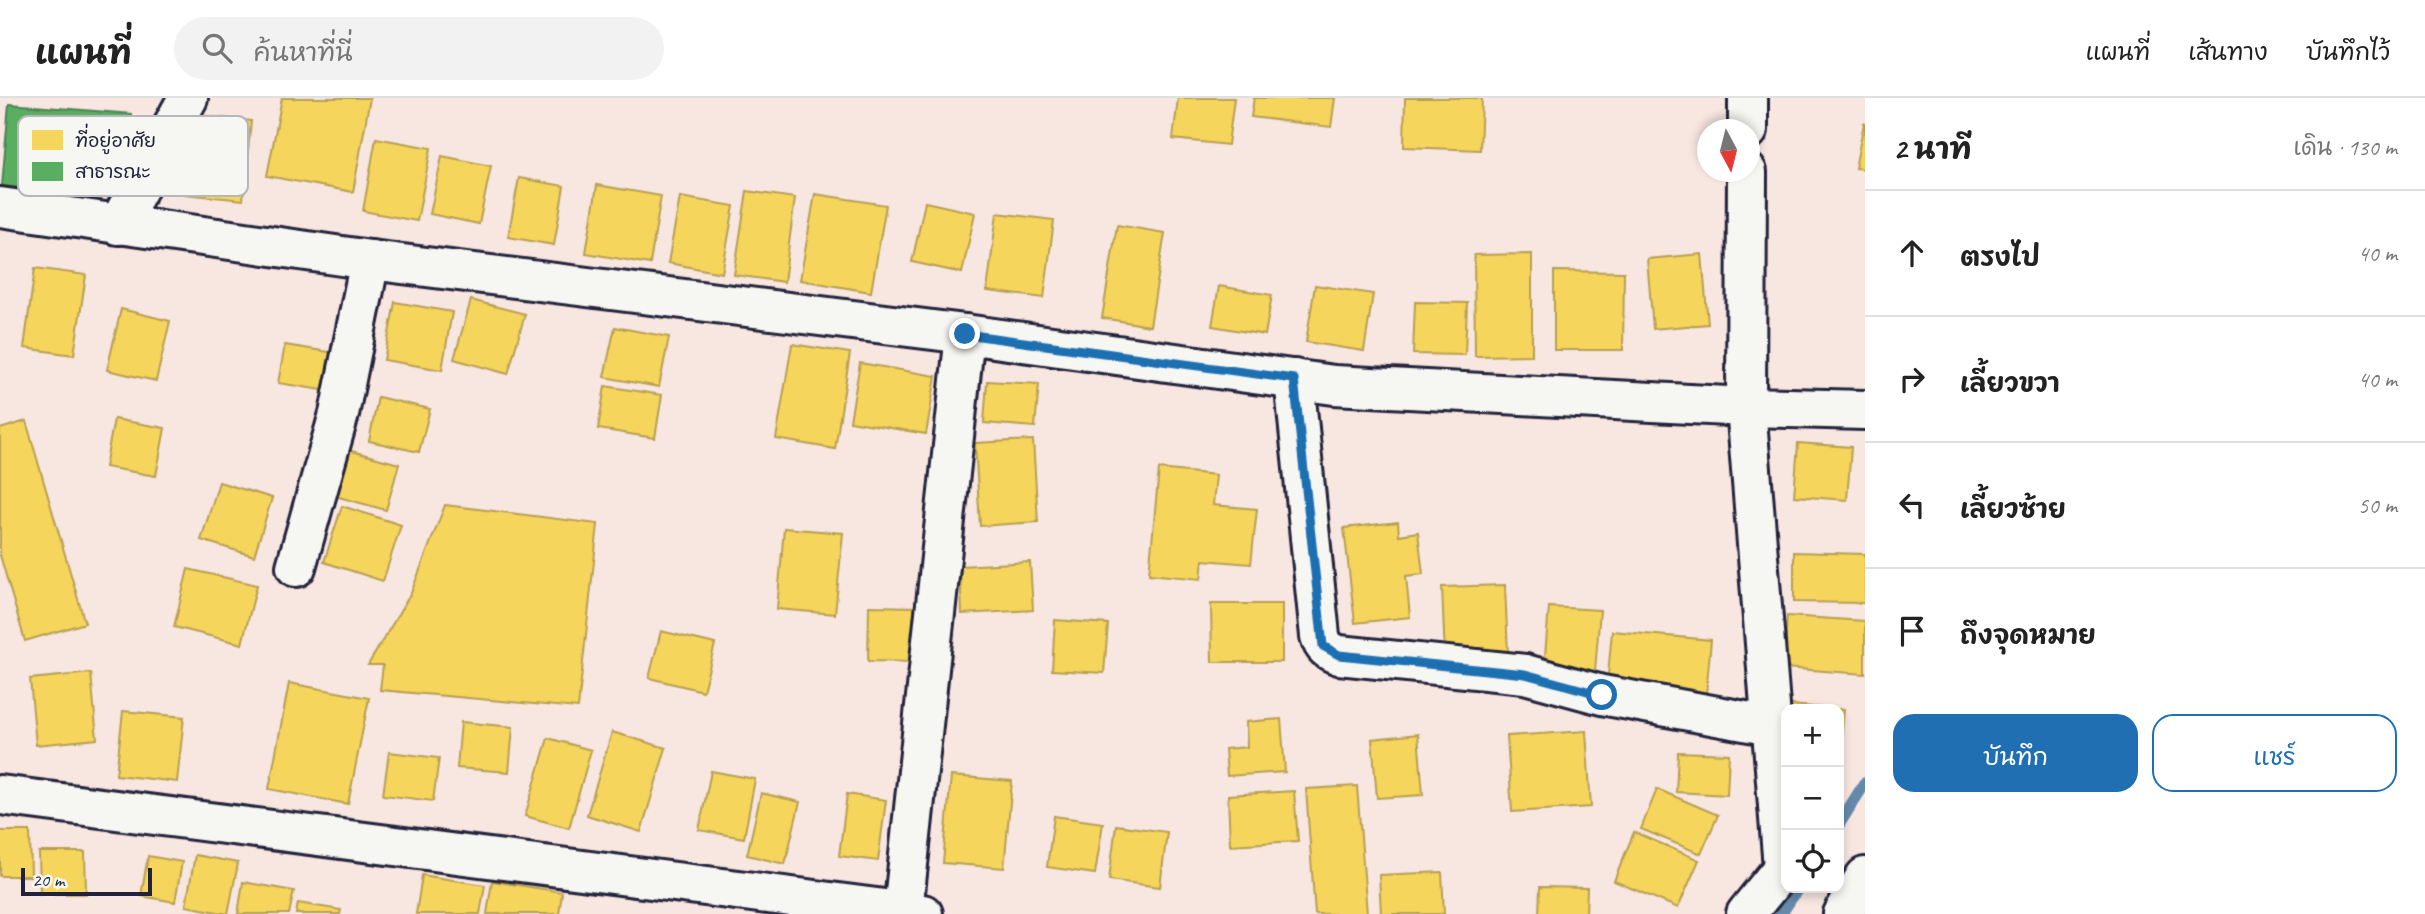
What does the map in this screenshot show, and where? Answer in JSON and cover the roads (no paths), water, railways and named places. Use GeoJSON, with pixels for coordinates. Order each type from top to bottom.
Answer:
{"type":"FeatureCollection","features":[{"type":"Feature","properties":{"kind":"street"},"geometry":{"type":"LineString","coordinates":[[178,116],[188,98]]}},
{"type":"Feature","properties":{"kind":"street"},"geometry":{"type":"LineString","coordinates":[[1748,98],[1748,119]]}},
{"type":"Feature","properties":{"kind":"street"},"geometry":{"type":"LineString","coordinates":[[1746,914],[1783,868],[1746,407],[1748,182]]}},
{"type":"Feature","properties":{"kind":"street"},"geometry":{"type":"LineString","coordinates":[[118,225],[134,196]]}},
{"type":"Feature","properties":{"kind":"street"},"geometry":{"type":"LineString","coordinates":[[0,207],[370,260],[965,334],[1334,385],[1746,407],[1865,410]]}},
{"type":"Feature","properties":{"kind":"street"},"geometry":{"type":"LineString","coordinates":[[296,567],[339,414],[370,260]]}},
{"type":"Feature","properties":{"kind":"street"},"geometry":{"type":"LineString","coordinates":[[0,795],[913,913],[965,334]]}},
{"type":"Feature","properties":{"kind":"street"},"geometry":{"type":"LineString","coordinates":[[1294,379],[1323,646],[1339,655],[1525,674],[1602,695],[1772,726]]}},
{"type":"Feature","properties":{"kind":"street"},"geometry":{"type":"LineString","coordinates":[[1843,914],[1865,877]]}},
{"type":"Feature","properties":{"kind":"waterway"},"geometry":{"type":"LineString","coordinates":[[1844,816],[1865,783]]}},
{"type":"Feature","properties":{"kind":"waterway"},"geometry":{"type":"LineString","coordinates":[[1781,914],[1795,893]]}}]}
